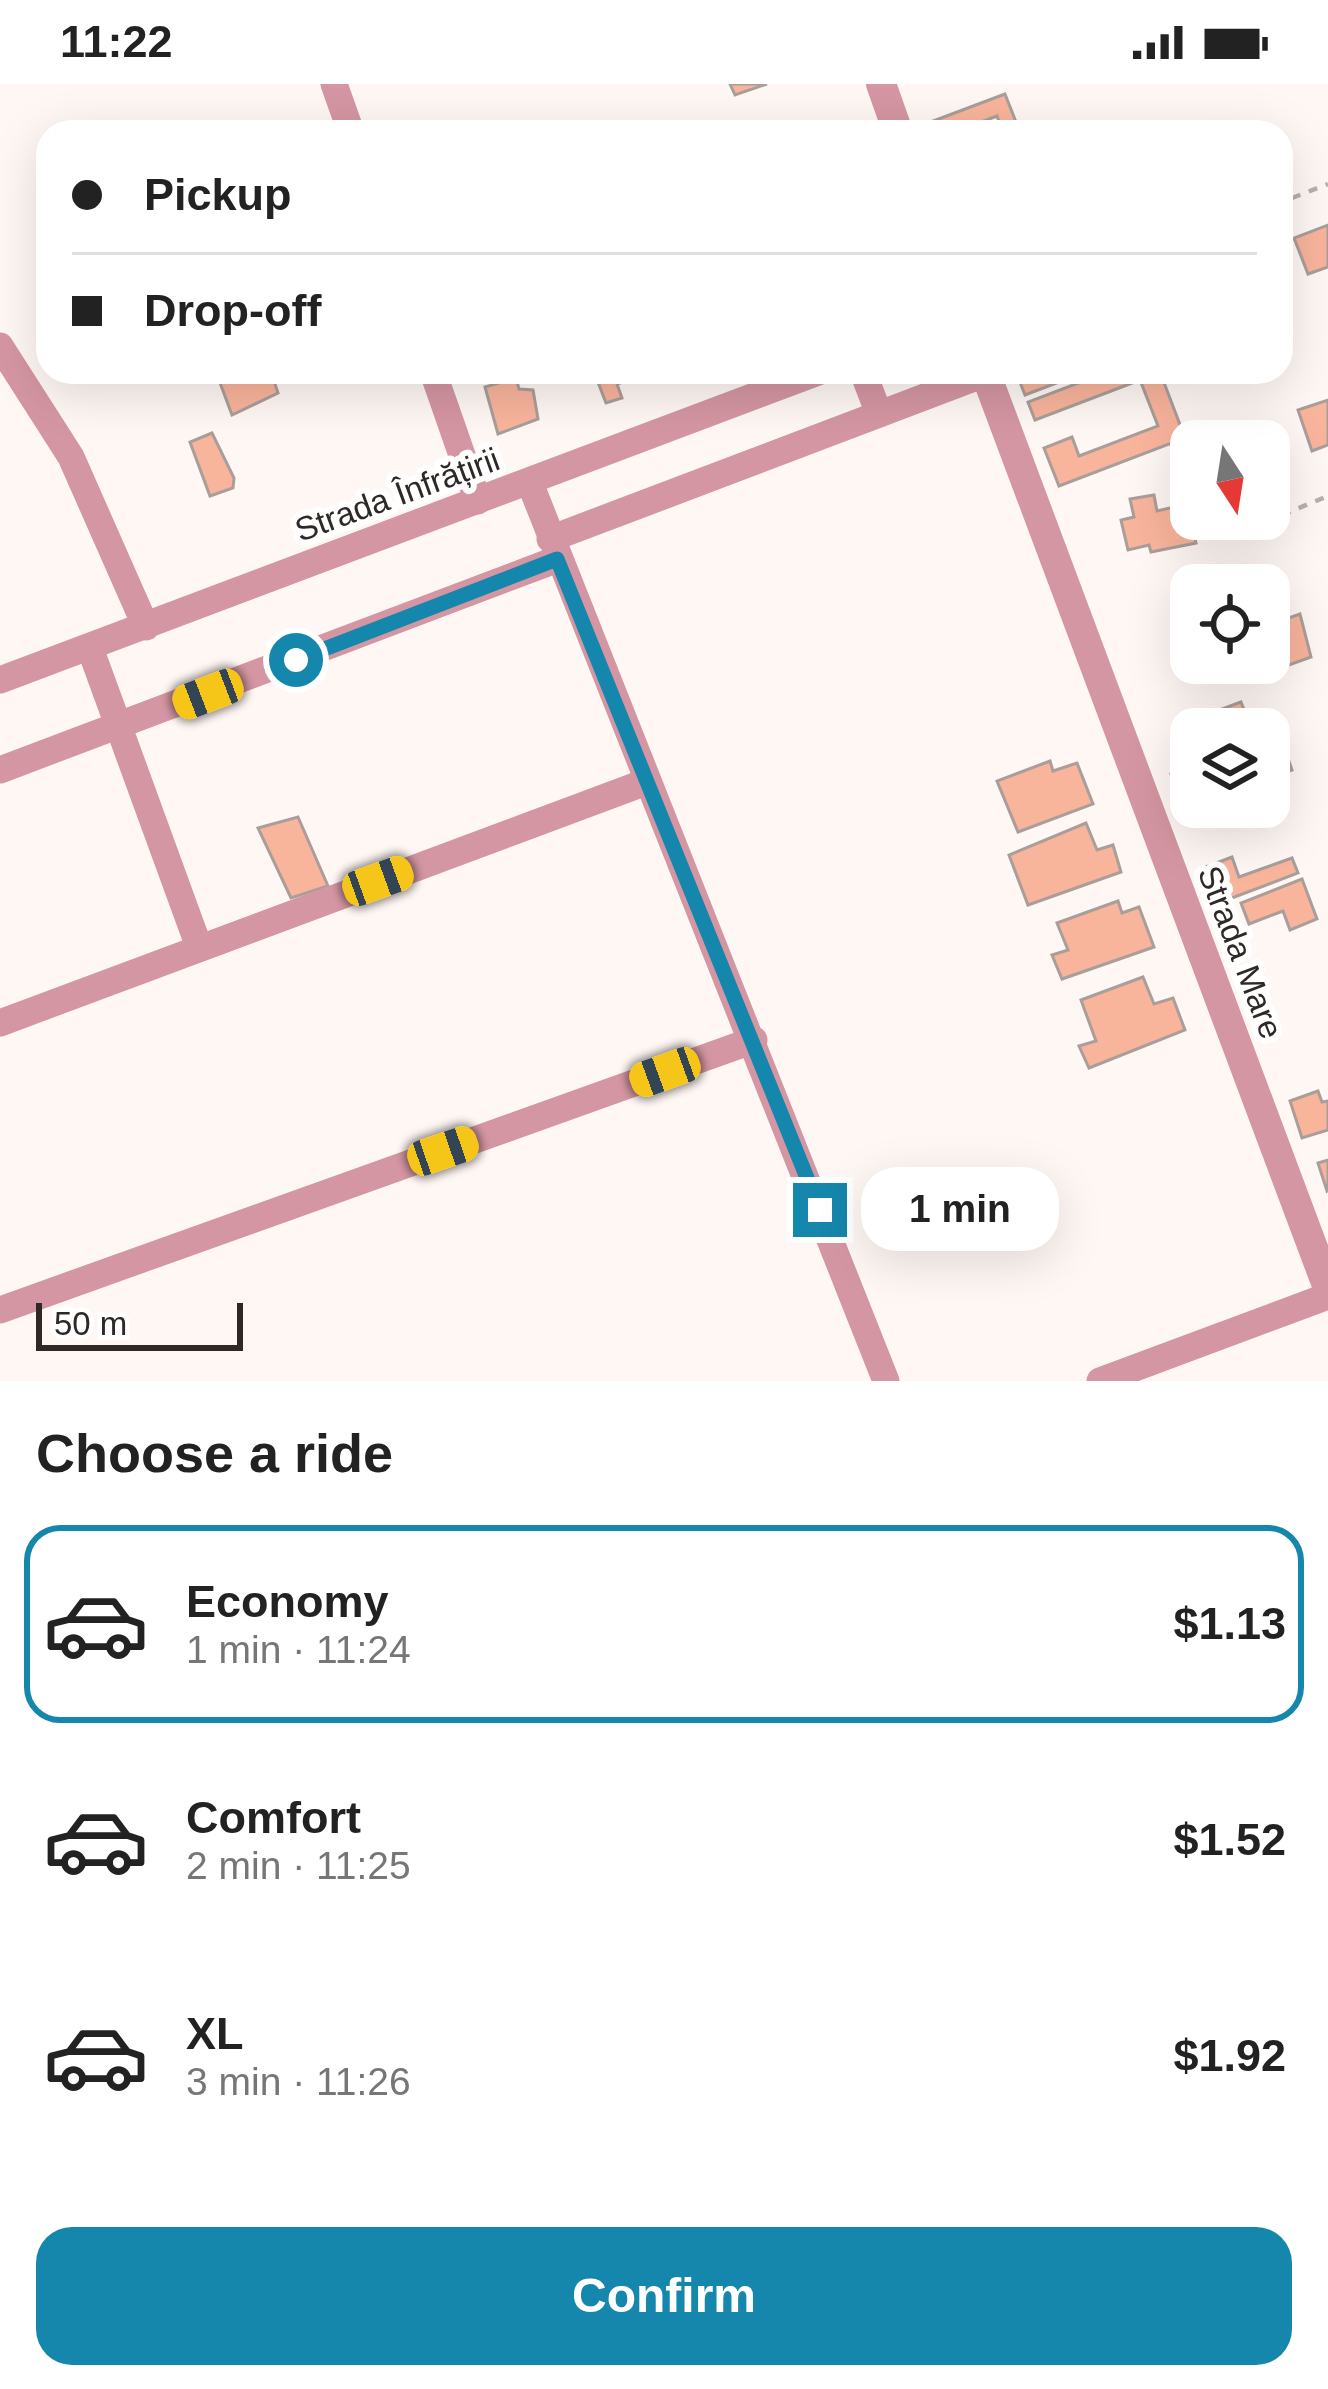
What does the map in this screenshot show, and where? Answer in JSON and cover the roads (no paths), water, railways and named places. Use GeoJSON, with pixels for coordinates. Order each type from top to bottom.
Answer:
{"type":"FeatureCollection","features":[{"type":"Feature","properties":{"kind":"street"},"geometry":{"type":"LineString","coordinates":[[334,84],[347,120]]}},
{"type":"Feature","properties":{"kind":"street"},"geometry":{"type":"LineString","coordinates":[[881,84],[894,120]]}},
{"type":"Feature","properties":{"kind":"street"},"geometry":{"type":"LineString","coordinates":[[0,346],[71,458],[146,627]]}},
{"type":"Feature","properties":{"kind":"street"},"geometry":{"type":"LineString","coordinates":[[438,384],[478,501]]}},
{"type":"Feature","properties":{"kind":"street","name":"Strada Înfrățirii"},"geometry":{"type":"LineString","coordinates":[[0,680],[787,384]]}},
{"type":"Feature","properties":{"kind":"street"},"geometry":{"type":"LineString","coordinates":[[868,384],[879,414]]}},
{"type":"Feature","properties":{"kind":"street"},"geometry":{"type":"LineString","coordinates":[[0,770],[121,727],[957,384]]}},
{"type":"Feature","properties":{"kind":"street","name":"Strada Mare"},"geometry":{"type":"LineString","coordinates":[[989,384],[1318,1230],[1328,1292]]}},
{"type":"Feature","properties":{"kind":"street"},"geometry":{"type":"LineString","coordinates":[[530,483],[886,1381]]}},
{"type":"Feature","properties":{"kind":"street"},"geometry":{"type":"LineString","coordinates":[[90,648],[199,947]]}},
{"type":"Feature","properties":{"kind":"street"},"geometry":{"type":"LineString","coordinates":[[0,1023],[646,782]]}},
{"type":"Feature","properties":{"kind":"street"},"geometry":{"type":"LineString","coordinates":[[0,1310],[754,1040]]}},
{"type":"Feature","properties":{"kind":"street"},"geometry":{"type":"LineString","coordinates":[[1100,1381],[1328,1292]]}}]}
